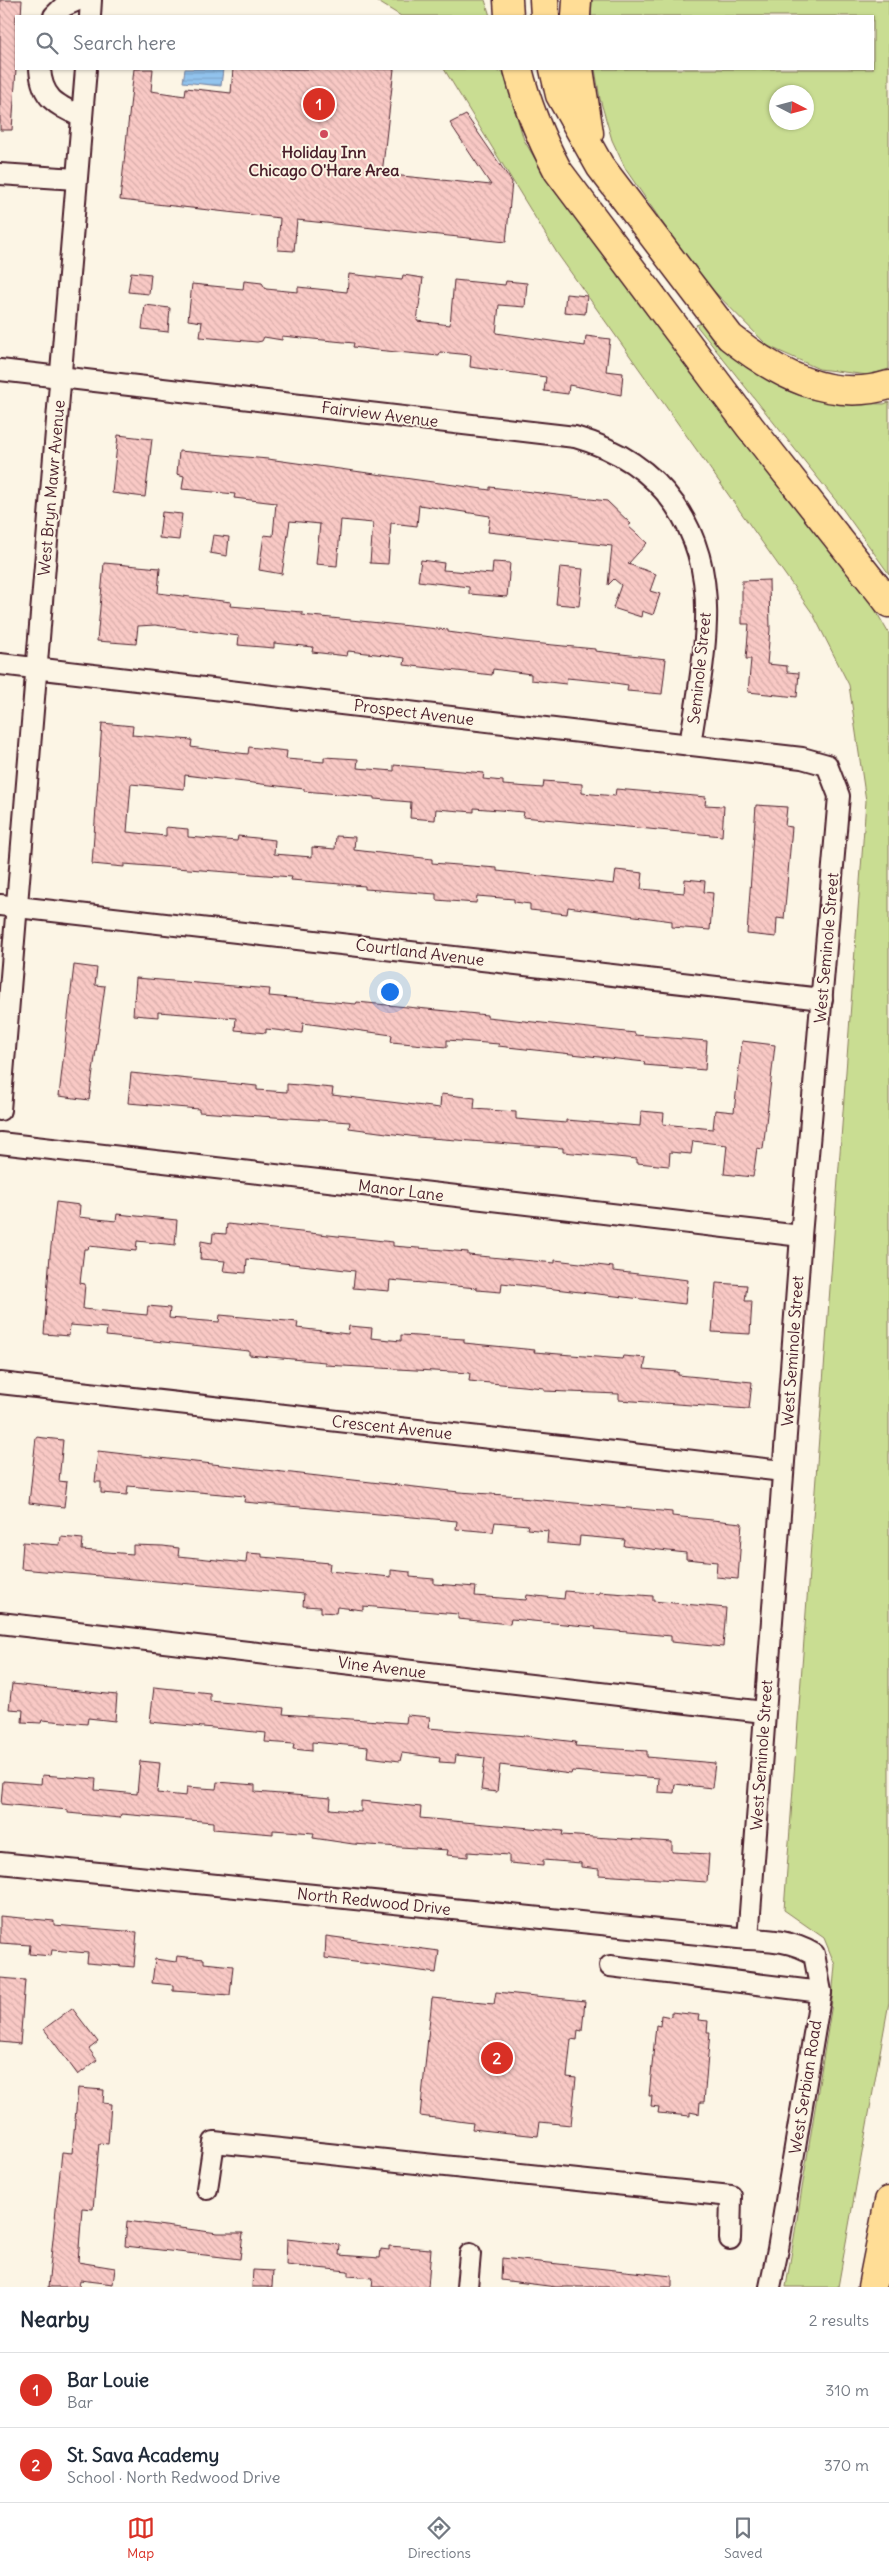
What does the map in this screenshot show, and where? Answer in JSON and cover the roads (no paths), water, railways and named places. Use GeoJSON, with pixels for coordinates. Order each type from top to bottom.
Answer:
{"type":"FeatureCollection","features":[{"type":"Feature","properties":{"kind":"highway"},"geometry":{"type":"LineString","coordinates":[[544,0],[545,15]]}},
{"type":"Feature","properties":{"kind":"highway"},"geometry":{"type":"LineString","coordinates":[[576,15],[577,0]]}},
{"type":"Feature","properties":{"kind":"highway"},"geometry":{"type":"LineString","coordinates":[[518,70],[524,96],[538,134],[558,171],[750,427],[889,603]]}},
{"type":"Feature","properties":{"kind":"highway"},"geometry":{"type":"LineString","coordinates":[[554,70],[560,95],[600,166],[730,337],[782,373],[816,385],[847,391],[889,385]]}},
{"type":"Feature","properties":{"kind":"highway"},"geometry":{"type":"LineString","coordinates":[[579,70],[593,154]]}},
{"type":"Feature","properties":{"kind":"highway"},"geometry":{"type":"LineString","coordinates":[[872,2287],[889,2201]]}},
{"type":"Feature","properties":{"kind":"street"},"geometry":{"type":"LineString","coordinates":[[55,15],[64,6],[78,0]]}},
{"type":"Feature","properties":{"kind":"street"},"geometry":{"type":"LineString","coordinates":[[90,15],[91,0]]}},
{"type":"Feature","properties":{"kind":"street"},"geometry":{"type":"LineString","coordinates":[[40,70],[40,80],[53,103],[82,117]]}},
{"type":"Feature","properties":{"kind":"street","name":"West Bryn Mawr Avenue"},"geometry":{"type":"LineString","coordinates":[[0,1110],[8,906],[36,668],[86,70]]}},
{"type":"Feature","properties":{"kind":"street"},"geometry":{"type":"LineString","coordinates":[[0,174],[76,179]]}},
{"type":"Feature","properties":{"kind":"street","name":"Fairview Avenue"},"geometry":{"type":"LineString","coordinates":[[0,370],[567,436],[603,445],[631,460],[655,480],[689,527],[701,561]]}},
{"type":"Feature","properties":{"kind":"street","name":"Seminole Street"},"geometry":{"type":"LineString","coordinates":[[690,745],[706,623],[706,600],[701,561]]}},
{"type":"Feature","properties":{"kind":"street","name":"Prospect Avenue"},"geometry":{"type":"LineString","coordinates":[[0,664],[802,758],[827,765]]}},
{"type":"Feature","properties":{"kind":"street","name":"West Seminole Street"},"geometry":{"type":"LineString","coordinates":[[748,1939],[801,1236],[839,796],[827,765]]}},
{"type":"Feature","properties":{"kind":"street","name":"Courtland Avenue"},"geometry":{"type":"LineString","coordinates":[[8,906],[822,998]]}},
{"type":"Feature","properties":{"kind":"street","name":"Manor Lane"},"geometry":{"type":"LineString","coordinates":[[0,1143],[801,1236]]}},
{"type":"Feature","properties":{"kind":"street","name":"Crescent Avenue"},"geometry":{"type":"LineString","coordinates":[[0,1383],[783,1471]]}},
{"type":"Feature","properties":{"kind":"street","name":"Vine Avenue"},"geometry":{"type":"LineString","coordinates":[[0,1623],[764,1712]]}},
{"type":"Feature","properties":{"kind":"street","name":"North Redwood Drive"},"geometry":{"type":"LineString","coordinates":[[0,1863],[748,1939]]}},
{"type":"Feature","properties":{"kind":"street","name":"West Serbian Road"},"geometry":{"type":"LineString","coordinates":[[748,1939],[780,1940],[800,1946],[814,1954],[821,1992],[770,2287]]}},
{"type":"Feature","properties":{"kind":"street"},"geometry":{"type":"LineString","coordinates":[[610,1966],[821,1992]]}},
{"type":"Feature","properties":{"kind":"street"},"geometry":{"type":"LineString","coordinates":[[207,2189],[214,2142],[731,2196],[730,2239]]}},
{"type":"Feature","properties":{"kind":"street"},"geometry":{"type":"LineString","coordinates":[[467,2287],[470,2254]]}},
{"type":"Feature","properties":{"kind":"water"},"geometry":{"type":"Polygon","coordinates":[[[185,70],[223,70],[221,86],[183,82],[185,70]]]}},
{"type":"Feature","properties":{"kind":"place","name":"Bar Louie"},"geometry":{"type":"Point","coordinates":[319,104]}},
{"type":"Feature","properties":{"kind":"place","name":"Holiday Inn Chicago O'Hare Area"},"geometry":{"type":"Point","coordinates":[324,134]}},
{"type":"Feature","properties":{"kind":"place","name":"St. Sava Academy"},"geometry":{"type":"Point","coordinates":[497,2058]}}]}
